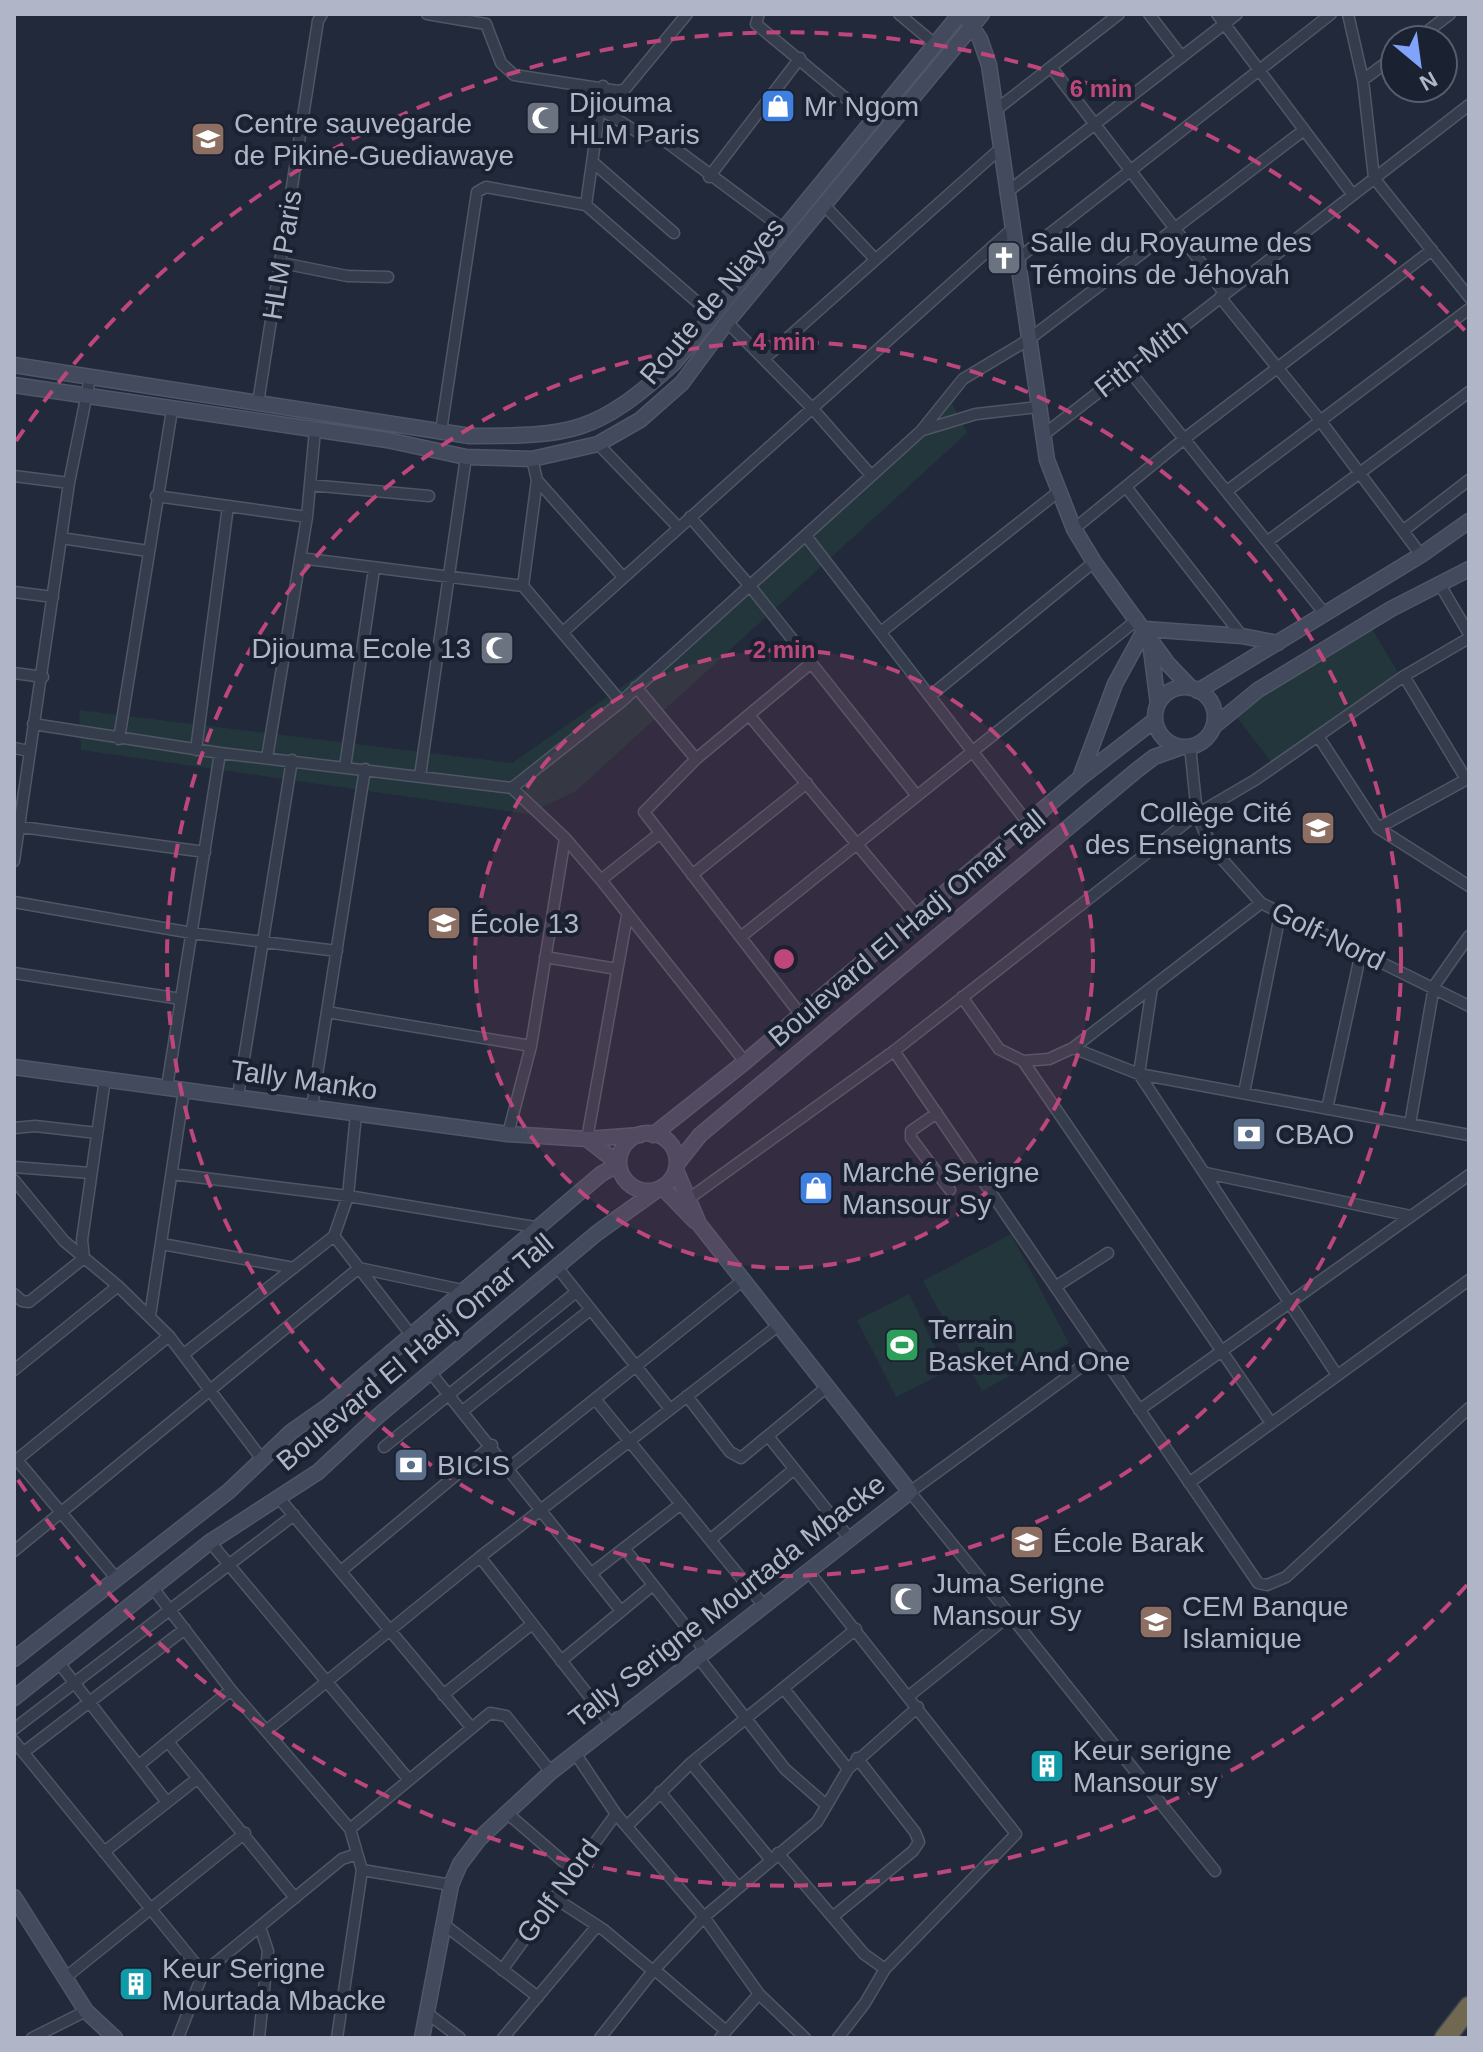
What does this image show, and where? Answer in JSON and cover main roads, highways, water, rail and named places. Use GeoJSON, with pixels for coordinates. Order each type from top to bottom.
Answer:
{"type":"FeatureCollection","features":[{"type":"Feature","properties":{"kind":"highway"},"geometry":{"type":"LineString","coordinates":[[1445,2038],[1469,2007]]}},
{"type":"Feature","properties":{"kind":"main road","name":"Route de Niayes"},"geometry":{"type":"LineString","coordinates":[[14,365],[470,436],[535,436],[564,433],[592,425],[654,381],[785,230],[936,45],[965,18],[982,14]]}},
{"type":"Feature","properties":{"kind":"main road","name":"Route de Niayes"},"geometry":{"type":"LineString","coordinates":[[14,385],[315,430],[466,457],[532,459],[598,444],[661,403],[682,383],[727,322],[825,206],[965,18]]}},
{"type":"Feature","properties":{"kind":"main road"},"geometry":{"type":"LineString","coordinates":[[965,18],[984,47],[997,109],[1011,230],[1042,436],[1058,492],[1074,529],[1094,562],[1168,664],[1212,706],[1213,727]]}},
{"type":"Feature","properties":{"kind":"main road"},"geometry":{"type":"LineString","coordinates":[[1158,704],[1172,691],[1195,690],[1278,643],[1421,555],[1469,521]]}},
{"type":"Feature","properties":{"kind":"main road","name":"Boulevard El Hadj Omar Tall"},"geometry":{"type":"LineString","coordinates":[[676,1167],[700,1135],[1154,757],[1204,740],[1213,727],[1258,690],[1439,583],[1469,569]]}},
{"type":"Feature","properties":{"kind":"main road"},"geometry":{"type":"LineString","coordinates":[[1144,629],[1242,636],[1278,643]]}},
{"type":"Feature","properties":{"kind":"main road"},"geometry":{"type":"LineString","coordinates":[[1144,629],[1158,704],[1155,720],[1163,738],[1186,747]]}},
{"type":"Feature","properties":{"kind":"main road"},"geometry":{"type":"LineString","coordinates":[[1080,778],[1115,684],[1144,629]]}},
{"type":"Feature","properties":{"kind":"main road","name":"Boulevard El Hadj Omar Tall"},"geometry":{"type":"LineString","coordinates":[[646,1135],[745,1062],[1027,822],[1155,720]]}},
{"type":"Feature","properties":{"kind":"main road","name":"Tally Manko"},"geometry":{"type":"LineString","coordinates":[[14,1067],[508,1134],[587,1139],[646,1135]]}},
{"type":"Feature","properties":{"kind":"main road"},"geometry":{"type":"LineString","coordinates":[[646,1135],[670,1144],[676,1167],[660,1188],[644,1191],[632,1186],[623,1176],[619,1164],[623,1149],[646,1135]]}},
{"type":"Feature","properties":{"kind":"main road"},"geometry":{"type":"LineString","coordinates":[[587,1139],[619,1164]]}},
{"type":"Feature","properties":{"kind":"main road","name":"Boulevard El Hadj Omar Tall"},"geometry":{"type":"LineString","coordinates":[[14,1659],[229,1491],[261,1458],[467,1291],[601,1174],[619,1164]]}},
{"type":"Feature","properties":{"kind":"main road","name":"Tally Serigne Mourtada Mbacke"},"geometry":{"type":"LineString","coordinates":[[676,1167],[699,1224]]}},
{"type":"Feature","properties":{"kind":"main road","name":"Boulevard El Hadj Omar Tall"},"geometry":{"type":"LineString","coordinates":[[14,1698],[210,1542],[318,1472],[557,1267],[660,1188]]}},
{"type":"Feature","properties":{"kind":"main road","name":"Tally Serigne Mourtada Mbacke"},"geometry":{"type":"LineString","coordinates":[[422,2038],[451,1885],[469,1851],[551,1772],[910,1492],[699,1224],[660,1188]]}},
{"type":"Feature","properties":{"kind":"main road"},"geometry":{"type":"LineString","coordinates":[[14,1897],[100,2033],[115,2038]]}},
{"type":"Feature","properties":{"kind":"place","name":"Mr Ngom"},"geometry":{"type":"Point","coordinates":[778,106]}},
{"type":"Feature","properties":{"kind":"place","name":"Djiouma HLM Paris"},"geometry":{"type":"Point","coordinates":[543,118]}},
{"type":"Feature","properties":{"kind":"place","name":"Centre sauvegarde de Pikine-Guediawaye"},"geometry":{"type":"Point","coordinates":[208,139]}},
{"type":"Feature","properties":{"kind":"place","name":"Salle du Royaume des Témoins de Jéhovah"},"geometry":{"type":"Point","coordinates":[1004,258]}},
{"type":"Feature","properties":{"kind":"place","name":"Djiouma Ecole 13"},"geometry":{"type":"Point","coordinates":[497,648]}},
{"type":"Feature","properties":{"kind":"place","name":"Collège Cité des Enseignants"},"geometry":{"type":"Point","coordinates":[1318,828]}},
{"type":"Feature","properties":{"kind":"place","name":"École 13"},"geometry":{"type":"Point","coordinates":[444,923]}},
{"type":"Feature","properties":{"kind":"place","name":"CBAO"},"geometry":{"type":"Point","coordinates":[1249,1134]}},
{"type":"Feature","properties":{"kind":"place","name":"Marché Serigne Mansour Sy"},"geometry":{"type":"Point","coordinates":[816,1188]}},
{"type":"Feature","properties":{"kind":"place","name":"Terrain Basket And One"},"geometry":{"type":"Point","coordinates":[902,1345]}},
{"type":"Feature","properties":{"kind":"place","name":"BICIS"},"geometry":{"type":"Point","coordinates":[411,1465]}},
{"type":"Feature","properties":{"kind":"place","name":"École Barak"},"geometry":{"type":"Point","coordinates":[1027,1542]}},
{"type":"Feature","properties":{"kind":"place","name":"Juma Serigne Mansour Sy"},"geometry":{"type":"Point","coordinates":[906,1599]}},
{"type":"Feature","properties":{"kind":"place","name":"CEM Banque Islamique"},"geometry":{"type":"Point","coordinates":[1156,1622]}},
{"type":"Feature","properties":{"kind":"place","name":"Keur serigne Mansour sy"},"geometry":{"type":"Point","coordinates":[1047,1766]}},
{"type":"Feature","properties":{"kind":"place","name":"Keur Serigne Mourtada Mbacke"},"geometry":{"type":"Point","coordinates":[136,1984]}}]}
